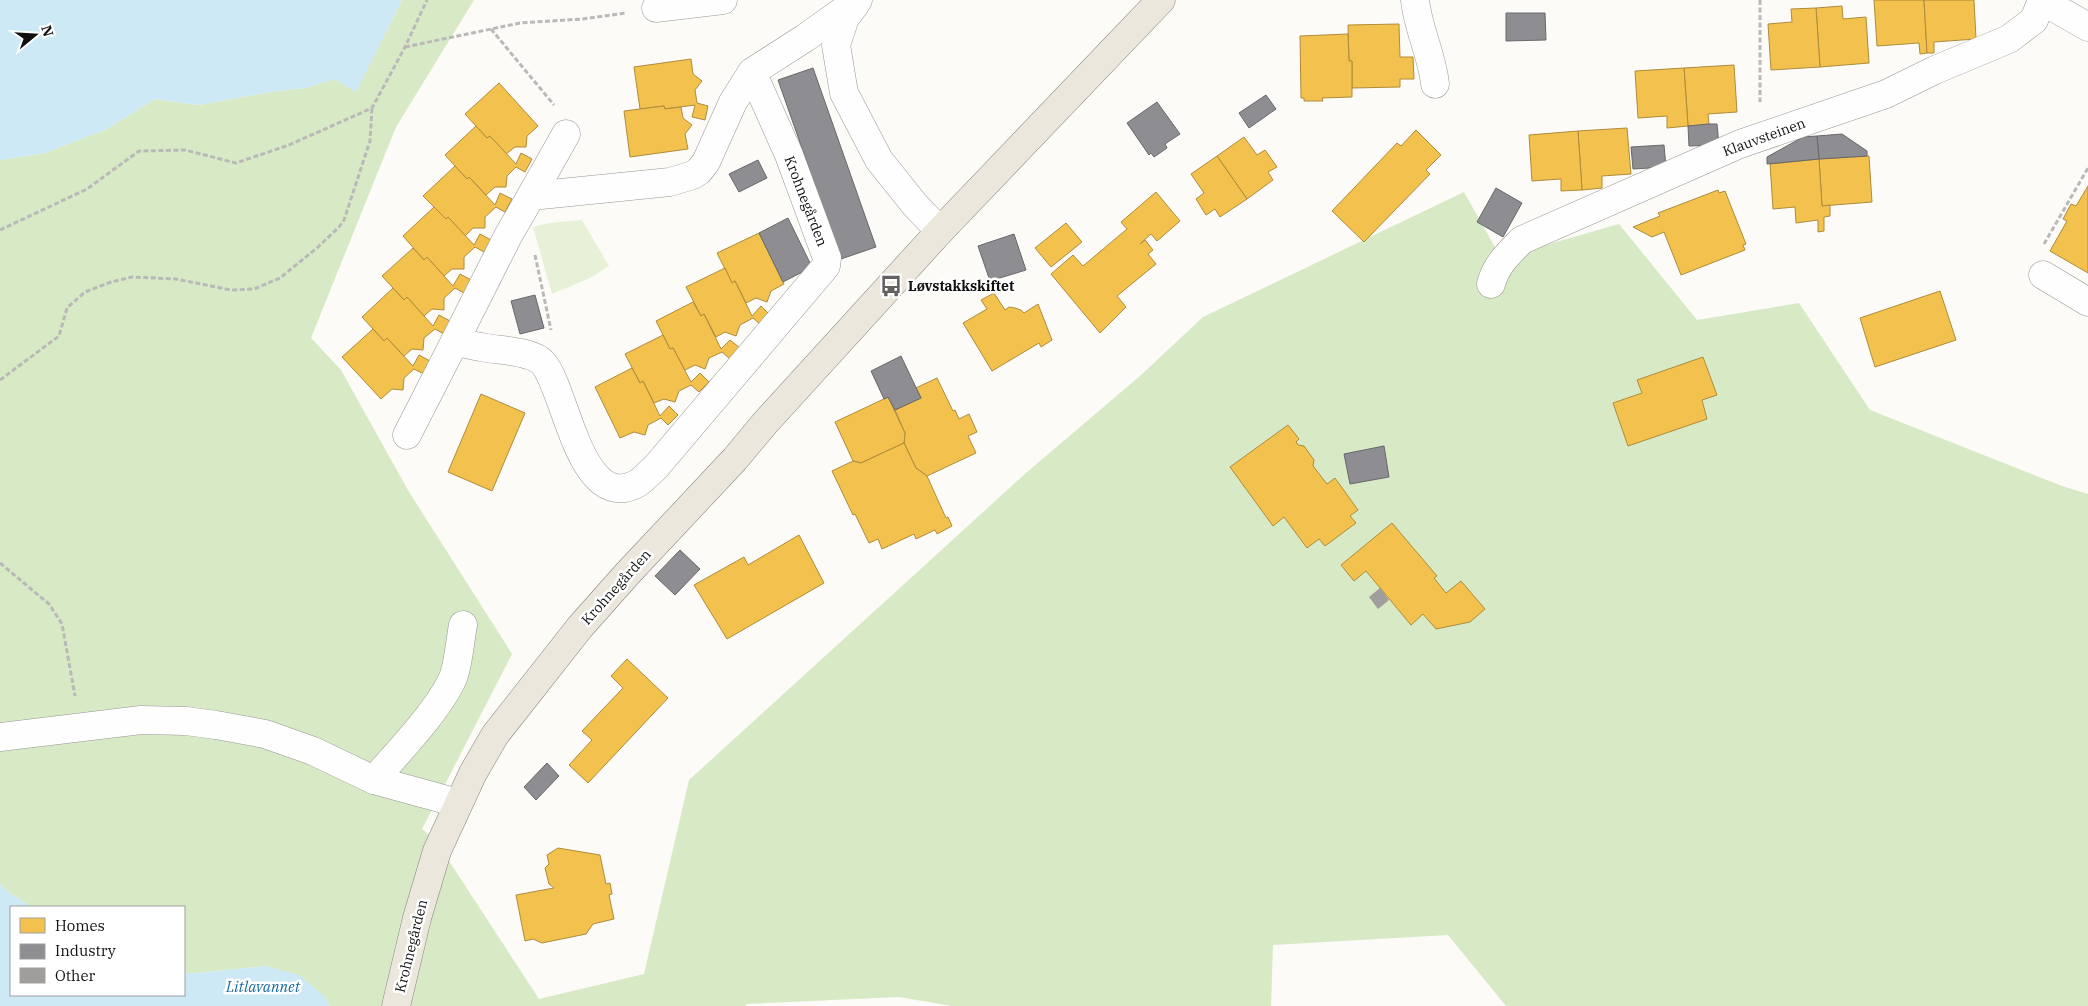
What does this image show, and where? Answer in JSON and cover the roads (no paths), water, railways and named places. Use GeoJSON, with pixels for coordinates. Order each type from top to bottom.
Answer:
{"type":"FeatureCollection","features":[{"type":"Feature","properties":{"kind":"main road","name":"Krohnegården"},"geometry":{"type":"LineString","coordinates":[[396,1006],[437,851],[472,773],[495,735],[580,627],[628,573],[735,459],[765,423],[940,231],[1161,0]]}},
{"type":"Feature","properties":{"kind":"street"},"geometry":{"type":"LineString","coordinates":[[656,8],[723,0]]}},
{"type":"Feature","properties":{"kind":"street"},"geometry":{"type":"LineString","coordinates":[[525,206],[670,182],[693,175],[706,162],[733,102],[752,72],[805,38],[858,0]]}},
{"type":"Feature","properties":{"kind":"street"},"geometry":{"type":"LineString","coordinates":[[858,0],[845,18],[836,45],[844,93],[879,160],[915,205],[940,231]]}},
{"type":"Feature","properties":{"kind":"street"},"geometry":{"type":"LineString","coordinates":[[1415,0],[1416,10],[1433,63],[1435,84]]}},
{"type":"Feature","properties":{"kind":"street","name":"Klauvsteinen"},"geometry":{"type":"LineString","coordinates":[[1492,284],[1494,272],[1504,258],[1522,240],[1740,144],[1886,94],[1935,70],[2010,39],[2034,20],[2041,7],[2042,0],[2088,27]]}},
{"type":"Feature","properties":{"kind":"street","name":"Krohnegården"},"geometry":{"type":"LineString","coordinates":[[455,341],[482,348],[528,355],[542,362],[552,376],[576,444],[589,468],[604,482],[616,487],[638,483],[655,468],[821,275],[826,266],[827,258],[788,155],[752,72]]}},
{"type":"Feature","properties":{"kind":"street"},"geometry":{"type":"LineString","coordinates":[[407,435],[525,206],[566,134]]}},
{"type":"Feature","properties":{"kind":"street"},"geometry":{"type":"LineString","coordinates":[[2043,275],[2088,302]]}},
{"type":"Feature","properties":{"kind":"street"},"geometry":{"type":"LineString","coordinates":[[374,780],[423,723],[449,686],[454,673],[463,625]]}},
{"type":"Feature","properties":{"kind":"street"},"geometry":{"type":"LineString","coordinates":[[0,737],[80,726],[153,720],[186,721],[243,728],[313,751],[374,780],[458,803]]}},
{"type":"Feature","properties":{"kind":"water"},"geometry":{"type":"Polygon","coordinates":[[[0,0],[402,0],[356,92],[334,79],[306,88],[277,91],[198,105],[155,99],[107,129],[45,153],[0,160],[0,0]]]}},
{"type":"Feature","properties":{"kind":"water","name":"Litlavannet"},"geometry":{"type":"Polygon","coordinates":[[[0,883],[3,888],[30,906],[10,906],[10,996],[185,996],[185,971],[188,974],[266,966],[299,975],[325,997],[330,1006],[0,1006],[0,883]]]}},
{"type":"Feature","properties":{"kind":"place","name":"Løvstakkskiftet"},"geometry":{"type":"Point","coordinates":[891,286]}}]}
